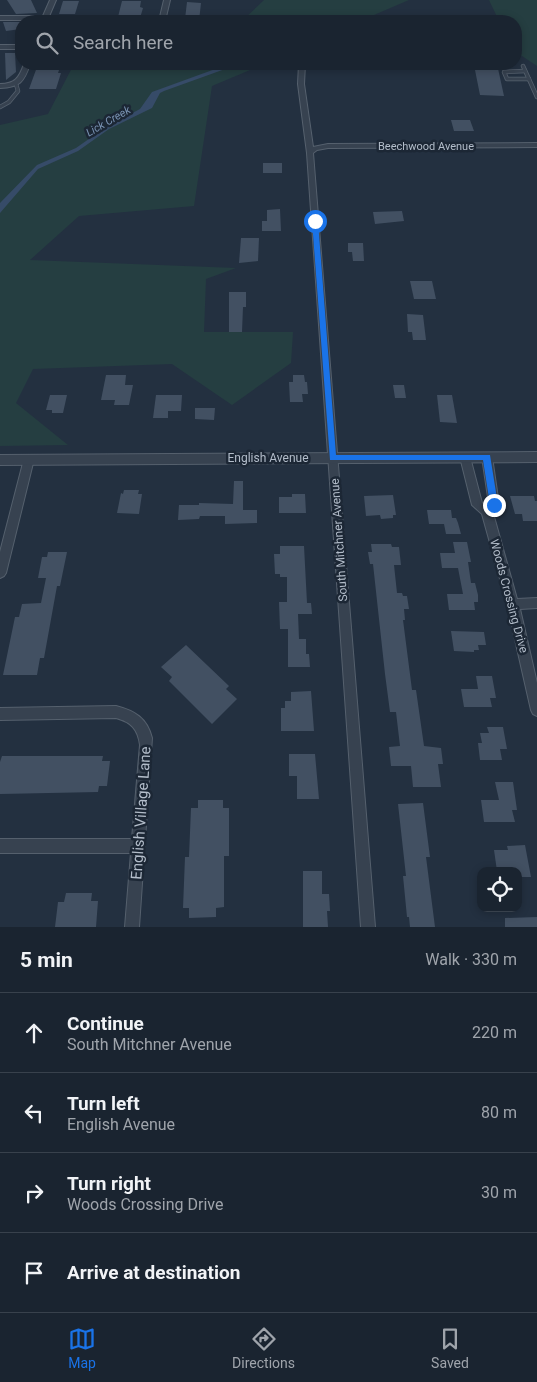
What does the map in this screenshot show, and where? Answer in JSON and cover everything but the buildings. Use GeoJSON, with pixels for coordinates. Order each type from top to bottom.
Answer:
{"type":"FeatureCollection","features":[{"type":"Feature","properties":{"kind":"street"},"geometry":{"type":"LineString","coordinates":[[47,15],[53,0]]}},
{"type":"Feature","properties":{"kind":"street"},"geometry":{"type":"LineString","coordinates":[[163,15],[166,0]]}},
{"type":"Feature","properties":{"kind":"street"},"geometry":{"type":"LineString","coordinates":[[0,18],[15,18]]}},
{"type":"Feature","properties":{"kind":"street"},"geometry":{"type":"LineString","coordinates":[[0,48],[15,47]]}},
{"type":"Feature","properties":{"kind":"street"},"geometry":{"type":"LineString","coordinates":[[0,86],[16,84],[21,80],[25,70]]}},
{"type":"Feature","properties":{"kind":"street","name":"South Mitchner Avenue"},"geometry":{"type":"LineString","coordinates":[[302,70],[301,84],[313,150],[332,458],[368,927]]}},
{"type":"Feature","properties":{"kind":"street","name":"Beechwood Avenue"},"geometry":{"type":"LineString","coordinates":[[313,150],[328,146],[537,146]]}},
{"type":"Feature","properties":{"kind":"street","name":"Woods Crossing Drive"},"geometry":{"type":"LineString","coordinates":[[465,457],[477,505],[487,512],[512,604],[537,710]]}},
{"type":"Feature","properties":{"kind":"street","name":"Woods Crossing Drive"},"geometry":{"type":"LineString","coordinates":[[487,457],[494,505],[487,512]]}},
{"type":"Feature","properties":{"kind":"street","name":"English Avenue"},"geometry":{"type":"LineString","coordinates":[[0,460],[537,457]]}},
{"type":"Feature","properties":{"kind":"street"},"geometry":{"type":"LineString","coordinates":[[0,573],[29,459]]}},
{"type":"Feature","properties":{"kind":"street"},"geometry":{"type":"LineString","coordinates":[[512,604],[537,603]]}},
{"type":"Feature","properties":{"kind":"street","name":"English Village Lane"},"geometry":{"type":"LineString","coordinates":[[0,714],[116,712],[136,719],[142,728],[146,742],[132,927]]}},
{"type":"Feature","properties":{"kind":"street"},"geometry":{"type":"LineString","coordinates":[[0,846],[139,846]]}},
{"type":"Feature","properties":{"kind":"lane"},"geometry":{"type":"LineString","coordinates":[[523,66],[537,97]]}},
{"type":"Feature","properties":{"kind":"lane"},"geometry":{"type":"LineString","coordinates":[[525,71],[504,72],[507,79],[529,79]]}},
{"type":"Feature","properties":{"kind":"lane"},"geometry":{"type":"LineString","coordinates":[[0,107],[14,98],[18,91],[16,84]]}},
{"type":"Feature","properties":{"kind":"green space"},"geometry":{"type":"Polygon","coordinates":[[[264,0],[409,0],[374,15],[248,15],[264,0]]]}},
{"type":"Feature","properties":{"kind":"green space"},"geometry":{"type":"Polygon","coordinates":[[[489,0],[537,0],[537,66],[522,56],[522,15],[496,15],[489,0]]]}},
{"type":"Feature","properties":{"kind":"green space"},"geometry":{"type":"Polygon","coordinates":[[[71,70],[250,70],[212,86],[194,206],[79,216],[30,260],[236,268],[206,279],[204,332],[293,332],[291,363],[232,405],[172,364],[33,369],[16,403],[68,445],[0,446],[0,125],[48,114],[71,70]]]}},
{"type":"Feature","properties":{"kind":"water","name":"Lick Creek"},"geometry":{"type":"Polygon","coordinates":[[[212,70],[222,70],[160,93],[152,108],[109,129],[78,151],[38,169],[0,213],[0,203],[37,165],[76,148],[106,127],[140,109],[152,92],[212,70]]]}},
{"type":"Feature","properties":{"kind":"route"},"geometry":{"type":"LineString","coordinates":[[315,221],[332,458],[487,457],[494,505]]}}]}
